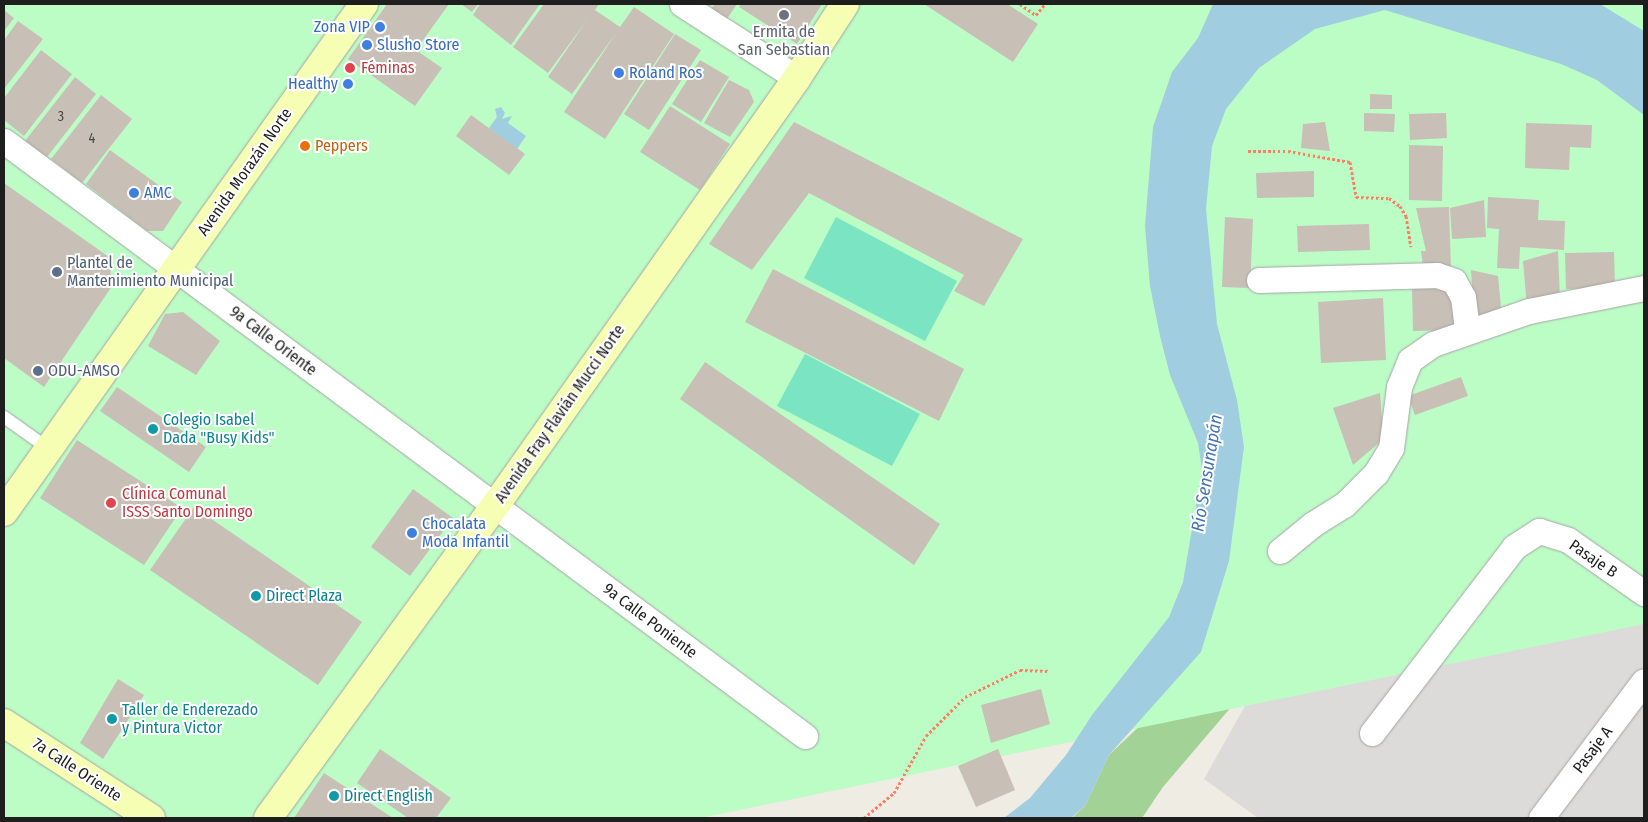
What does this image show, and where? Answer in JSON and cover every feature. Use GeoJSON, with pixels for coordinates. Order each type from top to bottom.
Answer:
{"type":"FeatureCollection","features":[{"type":"Feature","properties":{"kind":"main road","name":"Avenida Morazán Norte"},"geometry":{"type":"LineString","coordinates":[[4,512],[364,4]]}},
{"type":"Feature","properties":{"kind":"main road","name":"Avenida Fray Flavián Mucci Norte"},"geometry":{"type":"LineString","coordinates":[[268,818],[495,506],[797,78],[846,4]]}},
{"type":"Feature","properties":{"kind":"main road","name":"7a Calle Oriente"},"geometry":{"type":"LineString","coordinates":[[4,722],[151,818]]}},
{"type":"Feature","properties":{"kind":"street"},"geometry":{"type":"LineString","coordinates":[[682,4],[797,78]]}},
{"type":"Feature","properties":{"kind":"street","name":"9a Calle Oriente"},"geometry":{"type":"LineString","coordinates":[[4,141],[495,506]]}},
{"type":"Feature","properties":{"kind":"street"},"geometry":{"type":"LineString","coordinates":[[1259,280],[1414,274],[1437,275],[1454,281],[1463,297],[1467,331]]}},
{"type":"Feature","properties":{"kind":"street"},"geometry":{"type":"LineString","coordinates":[[1280,551],[1313,524],[1344,505],[1376,473],[1391,448],[1399,387],[1410,360],[1433,344],[1467,331],[1529,312],[1644,288]]}},
{"type":"Feature","properties":{"kind":"street","name":"9a Calle Poniente"},"geometry":{"type":"LineString","coordinates":[[495,506],[805,736]]}},
{"type":"Feature","properties":{"kind":"street","name":"Pasaje B"},"geometry":{"type":"LineString","coordinates":[[1372,733],[1514,546],[1539,532],[1568,540],[1644,593]]}},
{"type":"Feature","properties":{"kind":"street","name":"Pasaje A"},"geometry":{"type":"LineString","coordinates":[[1541,818],[1644,681]]}},
{"type":"Feature","properties":{"kind":"lane"},"geometry":{"type":"LineString","coordinates":[[4,417],[49,449]]}},
{"type":"Feature","properties":{"kind":"path"},"geometry":{"type":"LineString","coordinates":[[1020,4],[1036,15],[1045,4]]}},
{"type":"Feature","properties":{"kind":"path"},"geometry":{"type":"LineString","coordinates":[[1248,151],[1288,151],[1350,162],[1356,197],[1389,198],[1400,206],[1406,216],[1414,274]]}},
{"type":"Feature","properties":{"kind":"path"},"geometry":{"type":"LineString","coordinates":[[864,818],[894,793],[926,736],[965,697],[1020,670],[1050,671]]}},
{"type":"Feature","properties":{"kind":"shaded area"},"geometry":{"type":"Polygon","coordinates":[[[1644,126],[1644,818],[1258,818],[1204,779],[1283,638],[1644,126]]]}},
{"type":"Feature","properties":{"kind":"green space"},"geometry":{"type":"Polygon","coordinates":[[[4,4],[1644,4],[1644,624],[701,818],[4,818],[4,4]]]}},
{"type":"Feature","properties":{"kind":"green space"},"geometry":{"type":"Polygon","coordinates":[[[836,217],[957,281],[925,341],[804,278],[836,217]]]}},
{"type":"Feature","properties":{"kind":"green space"},"geometry":{"type":"Polygon","coordinates":[[[805,354],[920,414],[892,466],[777,406],[805,354]]]}},
{"type":"Feature","properties":{"kind":"green space"},"geometry":{"type":"Polygon","coordinates":[[[1210,659],[1238,699],[1163,787],[1142,818],[1072,818],[1085,806],[1109,755],[1210,659]]]}},
{"type":"Feature","properties":{"kind":"water","name":"Río Sensunapán"},"geometry":{"type":"Polygon","coordinates":[[[1213,4],[1600,4],[1644,31],[1644,115],[1597,80],[1561,64],[1385,10],[1315,29],[1259,68],[1226,109],[1212,146],[1206,209],[1217,324],[1237,400],[1244,447],[1229,561],[1201,652],[1109,755],[1085,806],[1071,818],[1004,818],[1030,798],[1066,755],[1092,715],[1169,617],[1183,582],[1202,470],[1198,443],[1170,375],[1160,336],[1150,286],[1145,226],[1153,127],[1172,72],[1198,38],[1213,4]]]}},
{"type":"Feature","properties":{"kind":"water"},"geometry":{"type":"Polygon","coordinates":[[[501,107],[505,113],[502,119],[512,116],[508,123],[526,136],[517,149],[489,128],[497,117],[495,109],[501,107]]]}},
{"type":"Feature","properties":{"kind":"building"},"geometry":{"type":"Polygon","coordinates":[[[387,4],[449,4],[416,50],[442,68],[415,106],[348,59],[387,4]]]}},
{"type":"Feature","properties":{"kind":"building"},"geometry":{"type":"Polygon","coordinates":[[[461,4],[478,4],[472,12],[461,4]]]}},
{"type":"Feature","properties":{"kind":"building"},"geometry":{"type":"Polygon","coordinates":[[[480,4],[540,4],[511,45],[473,15],[480,4]]]}},
{"type":"Feature","properties":{"kind":"building"},"geometry":{"type":"Polygon","coordinates":[[[544,4],[599,4],[595,10],[620,27],[634,7],[674,34],[605,139],[564,112],[616,33],[572,94],[548,77],[587,20],[548,73],[513,47],[544,4]]]}},
{"type":"Feature","properties":{"kind":"building"},"geometry":{"type":"Polygon","coordinates":[[[715,4],[737,4],[727,19],[711,9],[715,4]]]}},
{"type":"Feature","properties":{"kind":"building","name":"Ermita de San Sebastian"},"geometry":{"type":"Polygon","coordinates":[[[741,4],[822,4],[797,44],[739,7],[741,4]]]}},
{"type":"Feature","properties":{"kind":"building"},"geometry":{"type":"Polygon","coordinates":[[[924,4],[1007,4],[1038,24],[1013,62],[924,4]]]}},
{"type":"Feature","properties":{"kind":"building"},"geometry":{"type":"Polygon","coordinates":[[[4,10],[14,18],[4,31],[4,10]]]}},
{"type":"Feature","properties":{"kind":"building"},"geometry":{"type":"Polygon","coordinates":[[[18,21],[43,39],[4,89],[4,40],[18,21]]]}},
{"type":"Feature","properties":{"kind":"building"},"geometry":{"type":"Polygon","coordinates":[[[675,34],[701,50],[649,130],[624,114],[675,34]]]}},
{"type":"Feature","properties":{"kind":"building"},"geometry":{"type":"Polygon","coordinates":[[[41,50],[72,74],[24,136],[4,120],[4,98],[41,50]]]}},
{"type":"Feature","properties":{"kind":"building"},"geometry":{"type":"Polygon","coordinates":[[[700,60],[729,77],[701,122],[672,104],[700,60]]]}},
{"type":"Feature","properties":{"kind":"building"},"geometry":{"type":"Polygon","coordinates":[[[75,77],[96,94],[47,157],[25,141],[75,77]]]}},
{"type":"Feature","properties":{"kind":"building"},"geometry":{"type":"Polygon","coordinates":[[[729,80],[749,90],[754,102],[730,137],[704,123],[729,80]]]}},
{"type":"Feature","properties":{"kind":"building"},"geometry":{"type":"Polygon","coordinates":[[[1370,94],[1392,95],[1392,109],[1370,109],[1370,94]]]}},
{"type":"Feature","properties":{"kind":"building"},"geometry":{"type":"Polygon","coordinates":[[[101,95],[132,119],[82,183],[51,159],[101,95]]]}},
{"type":"Feature","properties":{"kind":"building"},"geometry":{"type":"Polygon","coordinates":[[[670,106],[730,144],[700,190],[640,152],[670,106]]]}},
{"type":"Feature","properties":{"kind":"building"},"geometry":{"type":"Polygon","coordinates":[[[1364,113],[1395,114],[1394,132],[1364,131],[1364,113]]]}},
{"type":"Feature","properties":{"kind":"building"},"geometry":{"type":"Polygon","coordinates":[[[1446,113],[1447,138],[1410,140],[1409,114],[1446,113]]]}},
{"type":"Feature","properties":{"kind":"building"},"geometry":{"type":"Polygon","coordinates":[[[471,115],[525,154],[509,175],[456,136],[471,115]]]}},
{"type":"Feature","properties":{"kind":"building"},"geometry":{"type":"Polygon","coordinates":[[[794,122],[1023,239],[984,306],[954,291],[964,275],[809,193],[752,270],[709,244],[794,122]]]}},
{"type":"Feature","properties":{"kind":"building"},"geometry":{"type":"Polygon","coordinates":[[[1325,122],[1330,151],[1301,148],[1303,124],[1325,122]]]}},
{"type":"Feature","properties":{"kind":"building"},"geometry":{"type":"Polygon","coordinates":[[[1526,123],[1592,125],[1591,148],[1570,147],[1569,170],[1525,168],[1526,123]]]}},
{"type":"Feature","properties":{"kind":"building"},"geometry":{"type":"Polygon","coordinates":[[[1409,145],[1443,146],[1442,201],[1409,200],[1409,145]]]}},
{"type":"Feature","properties":{"kind":"building","name":"AMC"},"geometry":{"type":"Polygon","coordinates":[[[110,150],[182,202],[163,231],[147,231],[86,184],[110,150]]]}},
{"type":"Feature","properties":{"kind":"building"},"geometry":{"type":"Polygon","coordinates":[[[1314,171],[1314,197],[1257,198],[1256,173],[1314,171]]]}},
{"type":"Feature","properties":{"kind":"building","name":"Plantel de Mantenimiento Municipal"},"geometry":{"type":"Polygon","coordinates":[[[4,183],[109,257],[112,286],[44,387],[4,358],[4,183]]]}},
{"type":"Feature","properties":{"kind":"building"},"geometry":{"type":"Polygon","coordinates":[[[1488,197],[1539,200],[1538,220],[1565,221],[1564,250],[1520,247],[1519,269],[1497,268],[1499,229],[1487,228],[1488,197]]]}},
{"type":"Feature","properties":{"kind":"building"},"geometry":{"type":"Polygon","coordinates":[[[1484,200],[1486,237],[1452,239],[1450,208],[1484,200]]]}},
{"type":"Feature","properties":{"kind":"building"},"geometry":{"type":"Polygon","coordinates":[[[1449,207],[1451,270],[1424,272],[1421,251],[1426,251],[1416,208],[1449,207]]]}},
{"type":"Feature","properties":{"kind":"building"},"geometry":{"type":"Polygon","coordinates":[[[1225,217],[1253,219],[1250,288],[1222,287],[1225,217]]]}},
{"type":"Feature","properties":{"kind":"building"},"geometry":{"type":"Polygon","coordinates":[[[1369,224],[1370,250],[1298,252],[1297,226],[1369,224]]]}},
{"type":"Feature","properties":{"kind":"building"},"geometry":{"type":"Polygon","coordinates":[[[1558,251],[1560,300],[1527,307],[1523,261],[1558,251]]]}},
{"type":"Feature","properties":{"kind":"building"},"geometry":{"type":"Polygon","coordinates":[[[1614,252],[1615,288],[1566,289],[1565,253],[1614,252]]]}},
{"type":"Feature","properties":{"kind":"building"},"geometry":{"type":"Polygon","coordinates":[[[773,269],[964,369],[939,421],[745,322],[773,269]]]}},
{"type":"Feature","properties":{"kind":"building"},"geometry":{"type":"Polygon","coordinates":[[[1471,270],[1498,276],[1502,317],[1474,319],[1471,270]]]}},
{"type":"Feature","properties":{"kind":"building"},"geometry":{"type":"Polygon","coordinates":[[[1453,288],[1455,330],[1413,331],[1412,289],[1453,288]]]}},
{"type":"Feature","properties":{"kind":"building"},"geometry":{"type":"Polygon","coordinates":[[[1383,298],[1386,360],[1321,363],[1318,302],[1383,298]]]}},
{"type":"Feature","properties":{"kind":"building"},"geometry":{"type":"Polygon","coordinates":[[[183,312],[220,341],[196,375],[148,346],[165,314],[183,312]]]}},
{"type":"Feature","properties":{"kind":"building"},"geometry":{"type":"Polygon","coordinates":[[[705,362],[940,524],[914,565],[680,399],[705,362]]]}},
{"type":"Feature","properties":{"kind":"building"},"geometry":{"type":"Polygon","coordinates":[[[1461,377],[1468,396],[1415,415],[1408,396],[1461,377]]]}},
{"type":"Feature","properties":{"kind":"building","name":"Colegio Isabel Dada \"Busy Kids\""},"geometry":{"type":"Polygon","coordinates":[[[117,387],[206,447],[189,472],[100,411],[117,387]]]}},
{"type":"Feature","properties":{"kind":"building"},"geometry":{"type":"Polygon","coordinates":[[[1380,393],[1383,433],[1380,442],[1353,465],[1333,408],[1380,393]]]}},
{"type":"Feature","properties":{"kind":"building","name":"Clínica Comunal ISSS Santo Domingo"},"geometry":{"type":"Polygon","coordinates":[[[77,440],[182,508],[144,565],[40,498],[77,440]]]}},
{"type":"Feature","properties":{"kind":"building","name":"Chocalata Moda Infantil"},"geometry":{"type":"Polygon","coordinates":[[[413,489],[453,518],[410,576],[371,547],[413,489]]]}},
{"type":"Feature","properties":{"kind":"building","name":"Direct Plaza"},"geometry":{"type":"Polygon","coordinates":[[[194,507],[362,622],[318,685],[150,570],[194,507]]]}},
{"type":"Feature","properties":{"kind":"building","name":"Taller de Enderezado y Pintura Victor"},"geometry":{"type":"Polygon","coordinates":[[[118,679],[144,695],[103,759],[80,743],[118,679]]]}},
{"type":"Feature","properties":{"kind":"building"},"geometry":{"type":"Polygon","coordinates":[[[1041,689],[1050,724],[991,743],[981,705],[1041,689]]]}},
{"type":"Feature","properties":{"kind":"building"},"geometry":{"type":"Polygon","coordinates":[[[380,749],[451,798],[436,818],[408,818],[357,783],[380,749]]]}},
{"type":"Feature","properties":{"kind":"building"},"geometry":{"type":"Polygon","coordinates":[[[998,749],[1015,790],[976,807],[958,766],[998,749]]]}},
{"type":"Feature","properties":{"kind":"building","name":"Direct English"},"geometry":{"type":"Polygon","coordinates":[[[324,773],[393,818],[294,818],[324,773]]]}},
{"type":"Feature","properties":{"kind":"place","name":"Ermita de San Sebastian"},"geometry":{"type":"Point","coordinates":[784,15]}},
{"type":"Feature","properties":{"kind":"place","name":"Zona VIP"},"geometry":{"type":"Point","coordinates":[380,27]}},
{"type":"Feature","properties":{"kind":"place","name":"Slusho Store"},"geometry":{"type":"Point","coordinates":[367,45]}},
{"type":"Feature","properties":{"kind":"place","name":"Féminas"},"geometry":{"type":"Point","coordinates":[350,68]}},
{"type":"Feature","properties":{"kind":"place","name":"Roland Ros"},"geometry":{"type":"Point","coordinates":[619,73]}},
{"type":"Feature","properties":{"kind":"place","name":"Healthy"},"geometry":{"type":"Point","coordinates":[348,84]}},
{"type":"Feature","properties":{"kind":"place","name":"Peppers"},"geometry":{"type":"Point","coordinates":[305,146]}},
{"type":"Feature","properties":{"kind":"place","name":"AMC"},"geometry":{"type":"Point","coordinates":[134,193]}},
{"type":"Feature","properties":{"kind":"place","name":"Plantel de Mantenimiento Municipal"},"geometry":{"type":"Point","coordinates":[57,272]}},
{"type":"Feature","properties":{"kind":"place","name":"ODU-AMSO"},"geometry":{"type":"Point","coordinates":[38,371]}},
{"type":"Feature","properties":{"kind":"place","name":"Colegio Isabel Dada \"Busy Kids\""},"geometry":{"type":"Point","coordinates":[153,429]}},
{"type":"Feature","properties":{"kind":"place","name":"Clínica Comunal ISSS Santo Domingo"},"geometry":{"type":"Point","coordinates":[111,503]}},
{"type":"Feature","properties":{"kind":"place","name":"Chocalata Moda Infantil"},"geometry":{"type":"Point","coordinates":[412,533]}},
{"type":"Feature","properties":{"kind":"place","name":"Direct Plaza"},"geometry":{"type":"Point","coordinates":[256,596]}},
{"type":"Feature","properties":{"kind":"place","name":"Taller de Enderezado y Pintura Victor"},"geometry":{"type":"Point","coordinates":[112,719]}},
{"type":"Feature","properties":{"kind":"place","name":"Direct English"},"geometry":{"type":"Point","coordinates":[334,796]}}]}
